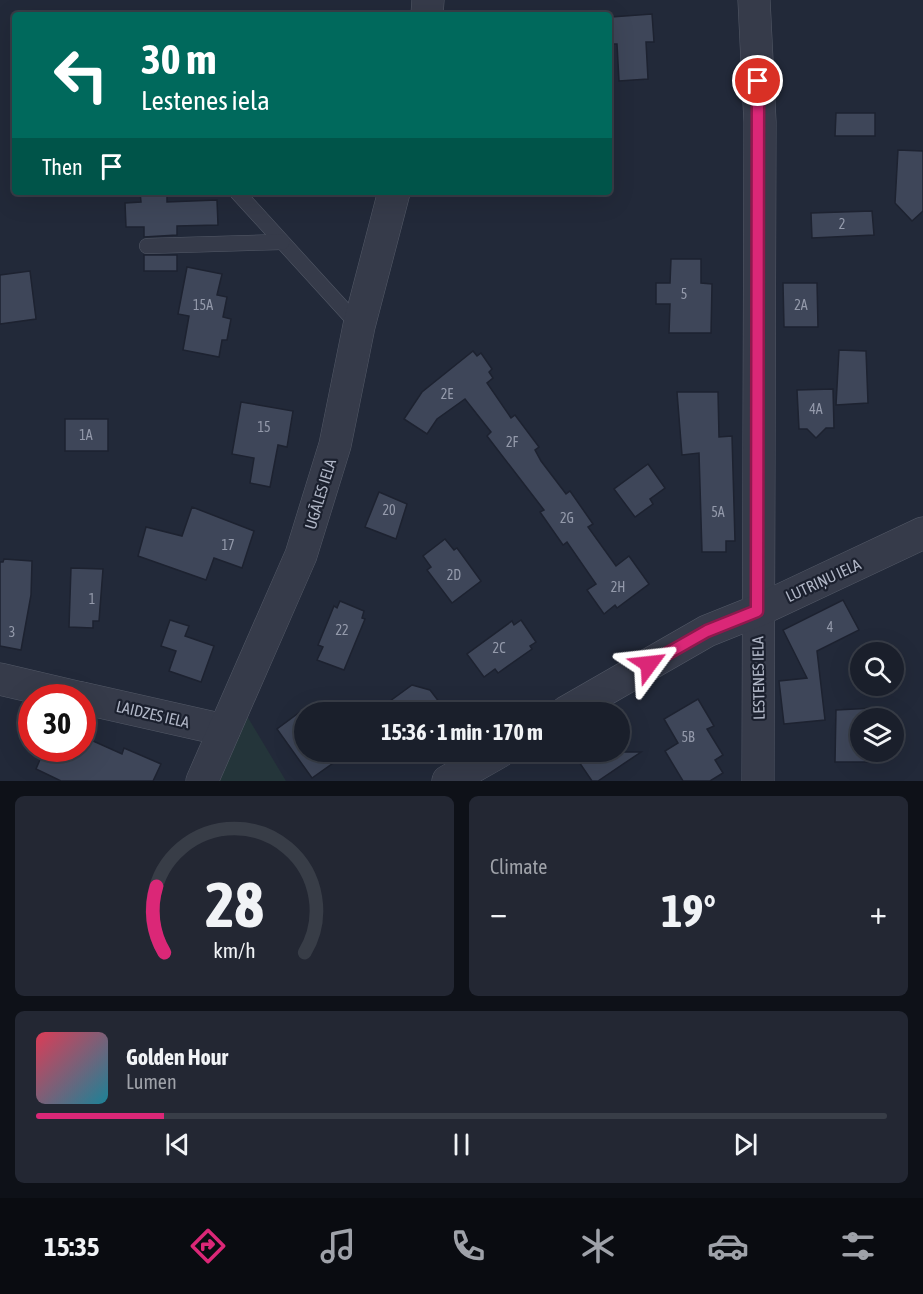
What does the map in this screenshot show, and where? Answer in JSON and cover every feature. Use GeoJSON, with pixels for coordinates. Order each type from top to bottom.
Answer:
{"type":"FeatureCollection","features":[{"type":"Feature","properties":{"kind":"street","name":"LESTENES IELA"},"geometry":{"type":"LineString","coordinates":[[754,0],[760,122],[758,781]]}},
{"type":"Feature","properties":{"kind":"street","name":"UGĀLES IELA"},"geometry":{"type":"LineString","coordinates":[[202,781],[301,555],[335,445],[359,326],[393,195]]}},
{"type":"Feature","properties":{"kind":"street","name":"LUTRIŅU IELA"},"geometry":{"type":"LineString","coordinates":[[583,702],[707,631],[757,611],[923,533]]}},
{"type":"Feature","properties":{"kind":"street","name":"LAIDZES IELA"},"geometry":{"type":"LineString","coordinates":[[0,679],[22,684]]}},
{"type":"Feature","properties":{"kind":"street","name":"LAIDZES IELA"},"geometry":{"type":"LineString","coordinates":[[96,701],[224,730]]}},
{"type":"Feature","properties":{"kind":"street"},"geometry":{"type":"LineString","coordinates":[[448,781],[481,762]]}},
{"type":"Feature","properties":{"kind":"lane"},"geometry":{"type":"LineString","coordinates":[[240,195],[359,326]]}},
{"type":"Feature","properties":{"kind":"lane"},"geometry":{"type":"LineString","coordinates":[[147,246],[282,242]]}},
{"type":"Feature","properties":{"kind":"shaded area"},"geometry":{"type":"Polygon","coordinates":[[[247,716],[286,781],[217,781],[247,716]]]}},
{"type":"Feature","properties":{"kind":"building"},"geometry":{"type":"Polygon","coordinates":[[[652,14],[654,42],[646,42],[648,79],[619,81],[617,44],[613,44],[612,17],[652,14]]]}},
{"type":"Feature","properties":{"kind":"building"},"geometry":{"type":"Polygon","coordinates":[[[836,113],[875,113],[875,136],[835,136],[836,113]]]}},
{"type":"Feature","properties":{"kind":"building"},"geometry":{"type":"Polygon","coordinates":[[[898,150],[923,151],[923,211],[912,221],[895,203],[898,150]]]}},
{"type":"Feature","properties":{"kind":"building"},"geometry":{"type":"Polygon","coordinates":[[[140,195],[167,195],[167,202],[217,200],[218,225],[177,226],[177,235],[144,237],[144,227],[126,227],[125,203],[141,202],[140,195]]]}},
{"type":"Feature","properties":{"kind":"building"},"geometry":{"type":"Polygon","coordinates":[[[872,211],[874,235],[812,238],[811,213],[872,211]]]}},
{"type":"Feature","properties":{"kind":"building"},"geometry":{"type":"Polygon","coordinates":[[[144,255],[177,255],[177,271],[144,271],[144,255]]]}},
{"type":"Feature","properties":{"kind":"building"},"geometry":{"type":"Polygon","coordinates":[[[671,259],[701,259],[701,283],[712,284],[711,333],[669,333],[670,304],[656,304],[656,283],[670,283],[671,259]]]}},
{"type":"Feature","properties":{"kind":"building"},"geometry":{"type":"Polygon","coordinates":[[[187,267],[222,274],[217,295],[227,297],[223,317],[231,319],[227,340],[222,340],[219,357],[183,350],[189,316],[178,314],[187,267]]]}},
{"type":"Feature","properties":{"kind":"building"},"geometry":{"type":"Polygon","coordinates":[[[30,271],[36,319],[0,324],[0,275],[30,271]]]}},
{"type":"Feature","properties":{"kind":"building"},"geometry":{"type":"Polygon","coordinates":[[[783,283],[817,283],[818,327],[784,327],[783,283]]]}},
{"type":"Feature","properties":{"kind":"building"},"geometry":{"type":"Polygon","coordinates":[[[839,350],[866,351],[868,403],[836,405],[839,350]]]}},
{"type":"Feature","properties":{"kind":"building"},"geometry":{"type":"Polygon","coordinates":[[[473,351],[477,356],[481,353],[492,369],[489,372],[493,378],[487,383],[511,418],[515,415],[539,447],[535,450],[541,461],[566,494],[570,491],[593,524],[588,527],[616,566],[629,556],[649,584],[617,608],[615,605],[604,614],[587,590],[596,584],[567,542],[563,545],[540,512],[544,510],[487,436],[491,432],[465,399],[437,419],[427,434],[404,419],[422,392],[473,351]]]}},
{"type":"Feature","properties":{"kind":"building"},"geometry":{"type":"Polygon","coordinates":[[[833,389],[834,428],[826,428],[816,438],[807,429],[799,429],[797,390],[833,389]]]}},
{"type":"Feature","properties":{"kind":"building"},"geometry":{"type":"Polygon","coordinates":[[[677,392],[718,392],[719,437],[732,436],[735,541],[726,541],[726,552],[702,552],[699,453],[682,455],[677,392]]]}},
{"type":"Feature","properties":{"kind":"building"},"geometry":{"type":"Polygon","coordinates":[[[241,402],[293,411],[287,447],[278,445],[270,487],[250,483],[254,458],[232,454],[241,402]]]}},
{"type":"Feature","properties":{"kind":"building"},"geometry":{"type":"Polygon","coordinates":[[[65,419],[108,419],[108,451],[65,451],[65,419]]]}},
{"type":"Feature","properties":{"kind":"building"},"geometry":{"type":"Polygon","coordinates":[[[648,464],[665,488],[650,499],[653,504],[635,517],[614,489],[648,464]]]}},
{"type":"Feature","properties":{"kind":"building"},"geometry":{"type":"Polygon","coordinates":[[[379,492],[407,504],[396,539],[365,527],[379,492]]]}},
{"type":"Feature","properties":{"kind":"building"},"geometry":{"type":"Polygon","coordinates":[[[192,507],[254,531],[242,568],[214,558],[206,580],[138,556],[146,527],[182,536],[192,507]]]}},
{"type":"Feature","properties":{"kind":"building"},"geometry":{"type":"Polygon","coordinates":[[[445,539],[454,550],[457,548],[481,581],[452,603],[427,570],[431,567],[423,556],[445,539]]]}},
{"type":"Feature","properties":{"kind":"building"},"geometry":{"type":"Polygon","coordinates":[[[4,559],[32,561],[31,595],[21,650],[0,646],[0,562],[4,559]]]}},
{"type":"Feature","properties":{"kind":"building"},"geometry":{"type":"Polygon","coordinates":[[[71,568],[103,569],[99,621],[93,621],[93,628],[69,627],[71,568]]]}},
{"type":"Feature","properties":{"kind":"building"},"geometry":{"type":"Polygon","coordinates":[[[843,600],[859,630],[817,651],[825,720],[784,724],[779,681],[807,678],[783,630],[843,600]]]}},
{"type":"Feature","properties":{"kind":"building"},"geometry":{"type":"Polygon","coordinates":[[[340,601],[364,611],[362,618],[365,619],[344,670],[317,660],[323,647],[318,645],[334,606],[337,608],[340,601]]]}},
{"type":"Feature","properties":{"kind":"building"},"geometry":{"type":"Polygon","coordinates":[[[170,620],[189,626],[185,636],[214,646],[201,682],[169,671],[176,651],[161,646],[170,620]]]}},
{"type":"Feature","properties":{"kind":"building"},"geometry":{"type":"Polygon","coordinates":[[[521,620],[536,642],[530,646],[532,649],[498,673],[495,669],[484,677],[467,654],[512,621],[514,625],[521,620]]]}},
{"type":"Feature","properties":{"kind":"building"},"geometry":{"type":"Polygon","coordinates":[[[412,685],[430,690],[439,702],[389,702],[412,685]]]}},
{"type":"Feature","properties":{"kind":"building"},"geometry":{"type":"Polygon","coordinates":[[[698,699],[714,726],[707,729],[723,755],[715,760],[723,773],[710,781],[683,781],[665,751],[678,743],[664,719],[698,699]]]}},
{"type":"Feature","properties":{"kind":"building"},"geometry":{"type":"Polygon","coordinates":[[[850,709],[850,762],[835,762],[836,710],[850,709]]]}},
{"type":"Feature","properties":{"kind":"building"},"geometry":{"type":"Polygon","coordinates":[[[294,716],[294,753],[277,729],[294,716]]]}},
{"type":"Feature","properties":{"kind":"building"},"geometry":{"type":"Polygon","coordinates":[[[96,742],[122,754],[124,748],[161,764],[153,781],[61,781],[36,769],[39,762],[96,762],[96,742]]]}},
{"type":"Feature","properties":{"kind":"building"},"geometry":{"type":"Polygon","coordinates":[[[630,752],[641,752],[630,759],[630,752]]]}},
{"type":"Feature","properties":{"kind":"building"},"geometry":{"type":"Polygon","coordinates":[[[301,762],[335,762],[312,778],[301,762]]]}},
{"type":"Feature","properties":{"kind":"building"},"geometry":{"type":"Polygon","coordinates":[[[579,762],[626,762],[598,781],[592,781],[579,762]]]}},
{"type":"Feature","properties":{"kind":"route"},"geometry":{"type":"LineString","coordinates":[[649,664],[707,631],[757,611],[760,122],[758,81]]}}]}
